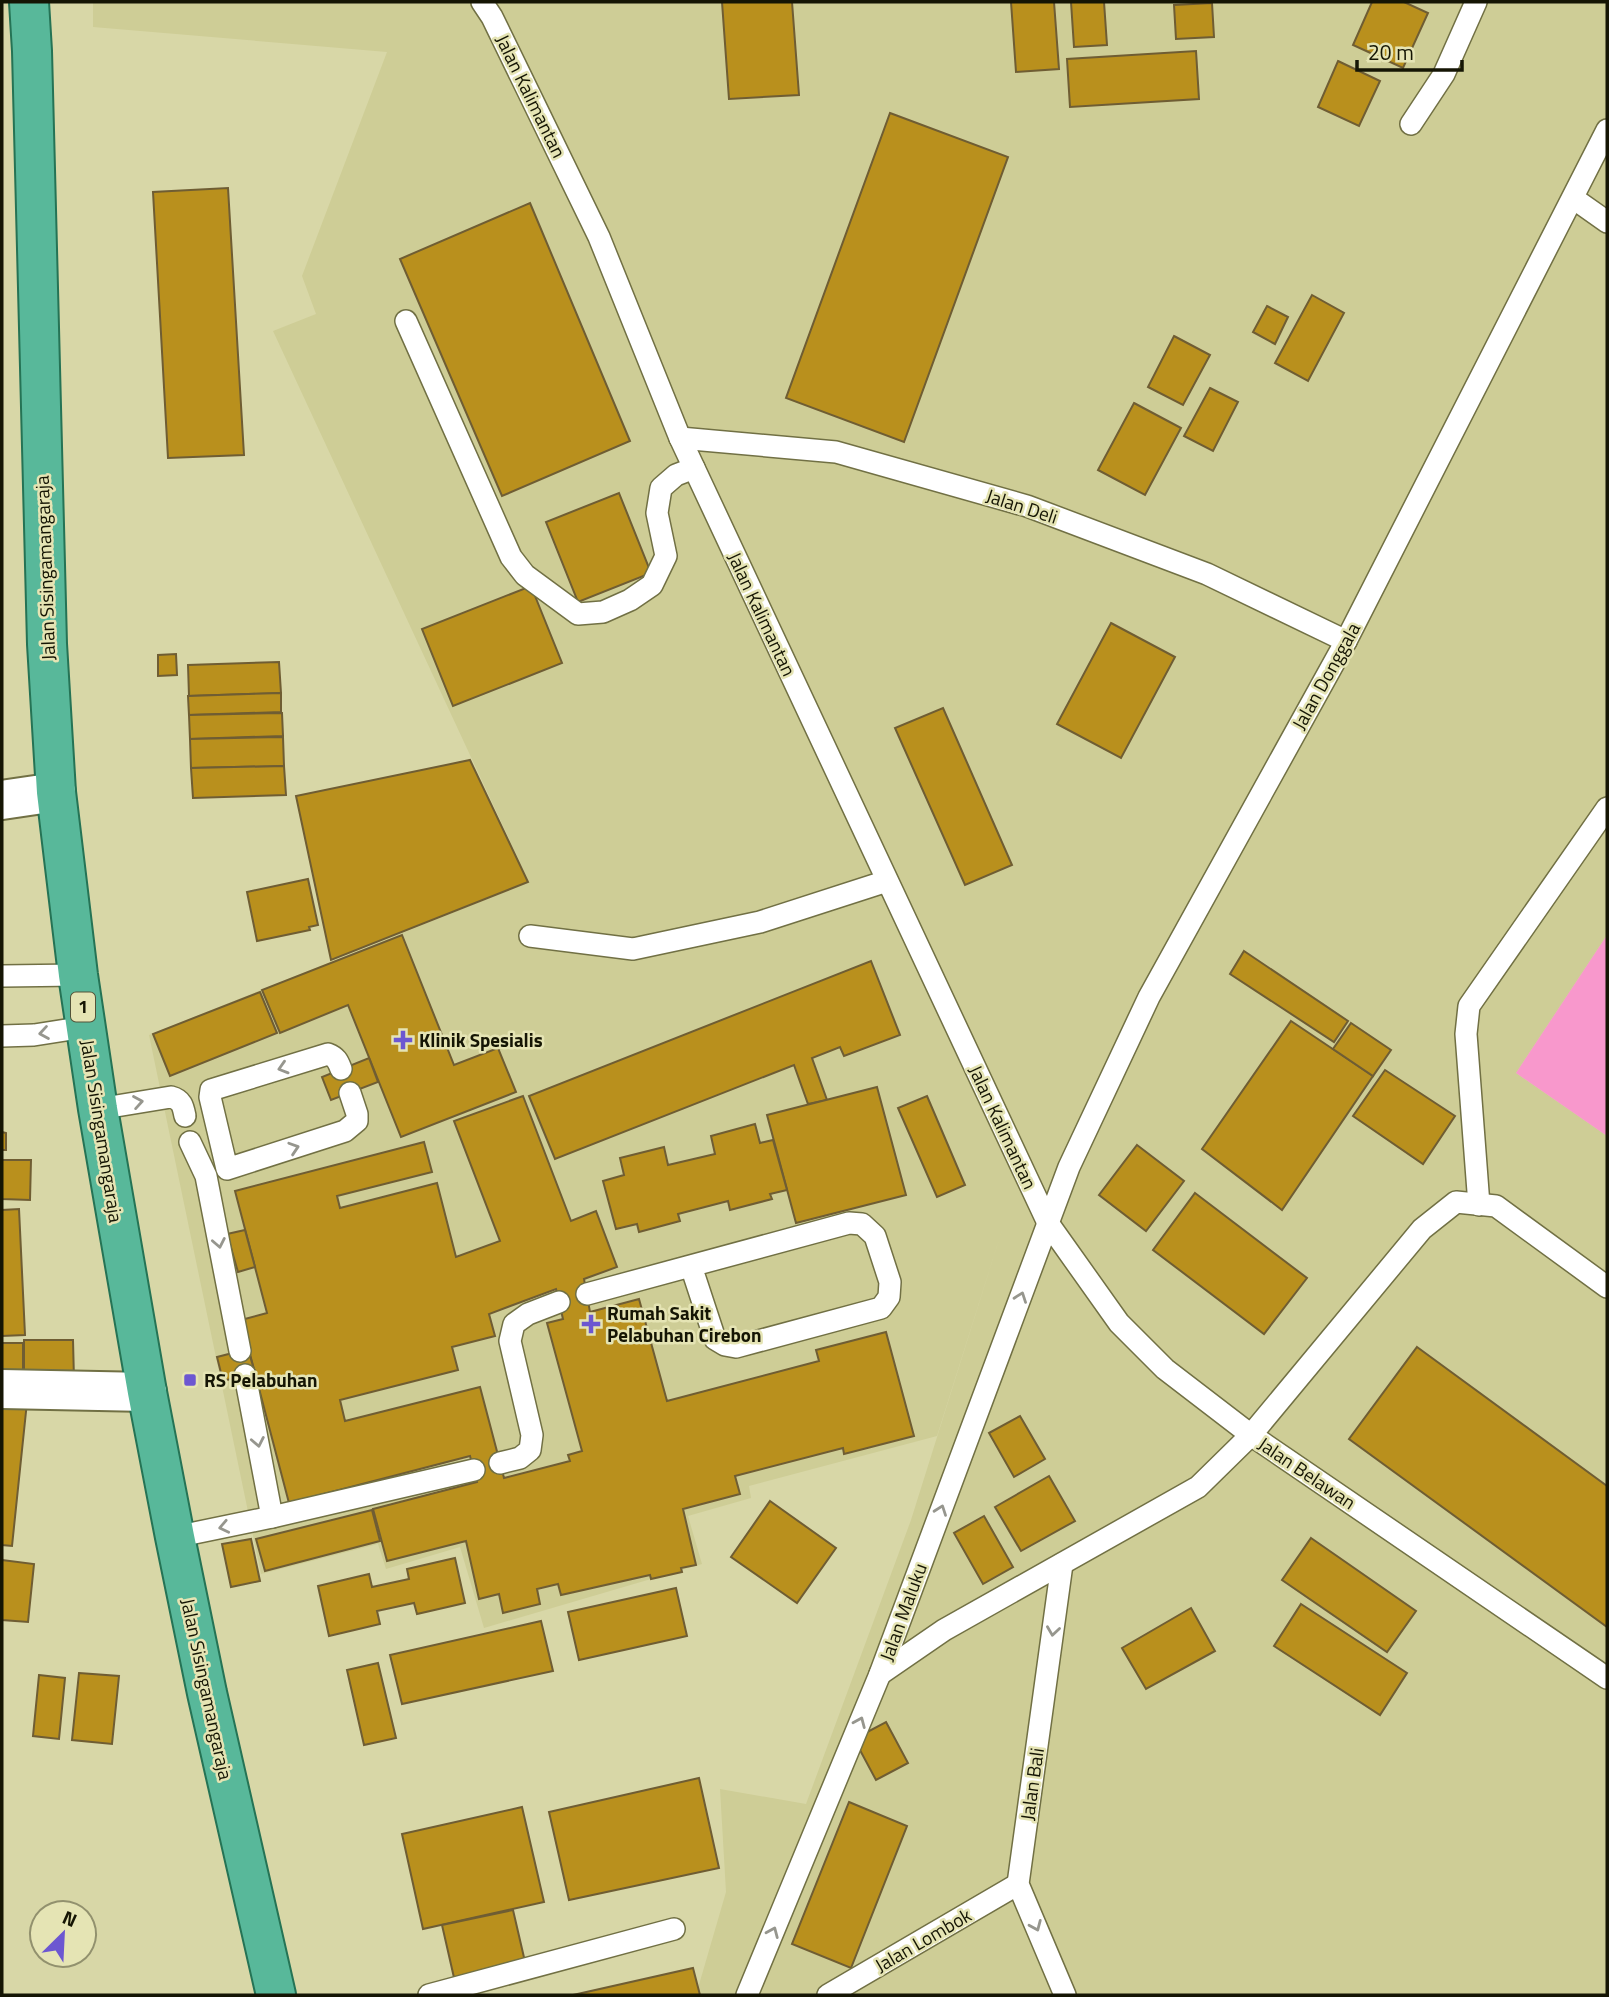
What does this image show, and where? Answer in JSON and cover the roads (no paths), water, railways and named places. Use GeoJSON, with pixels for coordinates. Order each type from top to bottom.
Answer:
{"type":"FeatureCollection","features":[{"type":"Feature","properties":{"kind":"highway","name":"Jalan Sisingamangaraja"},"geometry":{"type":"LineString","coordinates":[[29,2],[44,564],[55,792],[85,1027],[147,1392],[207,1693],[276,1995]]}},
{"type":"Feature","properties":{"kind":"street"},"geometry":{"type":"LineString","coordinates":[[2,800],[55,792]]}},
{"type":"Feature","properties":{"kind":"street"},"geometry":{"type":"LineString","coordinates":[[2,1389],[147,1392]]}},
{"type":"Feature","properties":{"kind":"lane","name":"Jalan Kalimantan"},"geometry":{"type":"LineString","coordinates":[[482,2],[492,17],[599,237],[680,438],[1048,1223]]}},
{"type":"Feature","properties":{"kind":"lane"},"geometry":{"type":"LineString","coordinates":[[1411,124],[1444,74],[1476,2]]}},
{"type":"Feature","properties":{"kind":"lane","name":"Jalan Donggala"},"geometry":{"type":"LineString","coordinates":[[1048,1223],[1069,1167],[1149,997],[1346,641],[1607,130]]}},
{"type":"Feature","properties":{"kind":"lane"},"geometry":{"type":"LineString","coordinates":[[1573,198],[1607,222]]}},
{"type":"Feature","properties":{"kind":"lane"},"geometry":{"type":"LineString","coordinates":[[407,321],[511,557],[525,575],[578,614],[603,612],[630,600],[652,585],[667,556],[657,513],[661,488],[676,475],[694,468]]}},
{"type":"Feature","properties":{"kind":"lane","name":"Jalan Deli"},"geometry":{"type":"LineString","coordinates":[[680,438],[836,452],[1027,506],[1207,574],[1346,641]]}},
{"type":"Feature","properties":{"kind":"lane"},"geometry":{"type":"LineString","coordinates":[[1479,1205],[1466,1034],[1469,1006],[1607,808]]}},
{"type":"Feature","properties":{"kind":"lane"},"geometry":{"type":"LineString","coordinates":[[530,936],[633,949],[760,922],[887,881]]}},
{"type":"Feature","properties":{"kind":"lane"},"geometry":{"type":"LineString","coordinates":[[2,976],[78,975]]}},
{"type":"Feature","properties":{"kind":"lane"},"geometry":{"type":"LineString","coordinates":[[2,1036],[34,1035],[85,1027]]}},
{"type":"Feature","properties":{"kind":"lane"},"geometry":{"type":"LineString","coordinates":[[227,1170],[210,1097],[211,1090],[328,1054],[338,1060],[341,1069]]}},
{"type":"Feature","properties":{"kind":"lane"},"geometry":{"type":"LineString","coordinates":[[206,1176],[345,1131],[357,1121],[358,1114],[350,1093]]}},
{"type":"Feature","properties":{"kind":"lane"},"geometry":{"type":"LineString","coordinates":[[98,1110],[171,1097],[179,1098],[182,1102],[185,1116]]}},
{"type":"Feature","properties":{"kind":"lane"},"geometry":{"type":"LineString","coordinates":[[190,1142],[206,1176],[240,1351]]}},
{"type":"Feature","properties":{"kind":"lane"},"geometry":{"type":"LineString","coordinates":[[880,1674],[944,1629],[1198,1487],[1251,1435],[1422,1229],[1456,1202],[1496,1206],[1607,1287]]}},
{"type":"Feature","properties":{"kind":"lane"},"geometry":{"type":"LineString","coordinates":[[587,1294],[849,1223],[862,1224],[875,1236],[890,1282],[889,1297],[881,1308],[736,1347],[715,1339],[691,1266]]}},
{"type":"Feature","properties":{"kind":"lane","name":"Jalan Belawan"},"geometry":{"type":"LineString","coordinates":[[1048,1223],[1119,1323],[1165,1369],[1251,1435],[1607,1678]]}},
{"type":"Feature","properties":{"kind":"lane","name":"Jalan Maluku"},"geometry":{"type":"LineString","coordinates":[[747,1995],[880,1674],[1048,1223]]}},
{"type":"Feature","properties":{"kind":"lane"},"geometry":{"type":"LineString","coordinates":[[500,1463],[520,1458],[530,1450],[532,1435],[510,1341],[514,1324],[528,1314],[559,1302]]}},
{"type":"Feature","properties":{"kind":"lane"},"geometry":{"type":"LineString","coordinates":[[245,1375],[272,1517]]}},
{"type":"Feature","properties":{"kind":"lane"},"geometry":{"type":"LineString","coordinates":[[175,1537],[474,1469]]}},
{"type":"Feature","properties":{"kind":"lane","name":"Jalan Bali"},"geometry":{"type":"LineString","coordinates":[[1018,1884],[1062,1564]]}},
{"type":"Feature","properties":{"kind":"lane"},"geometry":{"type":"LineString","coordinates":[[1018,1884],[1065,1995]]}},
{"type":"Feature","properties":{"kind":"lane","name":"Jalan Lombok"},"geometry":{"type":"LineString","coordinates":[[828,1995],[1018,1884]]}},
{"type":"Feature","properties":{"kind":"lane"},"geometry":{"type":"LineString","coordinates":[[429,1995],[674,1929]]}},
{"type":"Feature","properties":{"kind":"place","name":"Klinik Spesialis"},"geometry":{"type":"Point","coordinates":[403,1040]}},
{"type":"Feature","properties":{"kind":"place","name":"Rumah Sakit Pelabuhan Cirebon"},"geometry":{"type":"Point","coordinates":[591,1324]}},
{"type":"Feature","properties":{"kind":"place","name":"RS Pelabuhan"},"geometry":{"type":"Point","coordinates":[190,1380]}}]}
